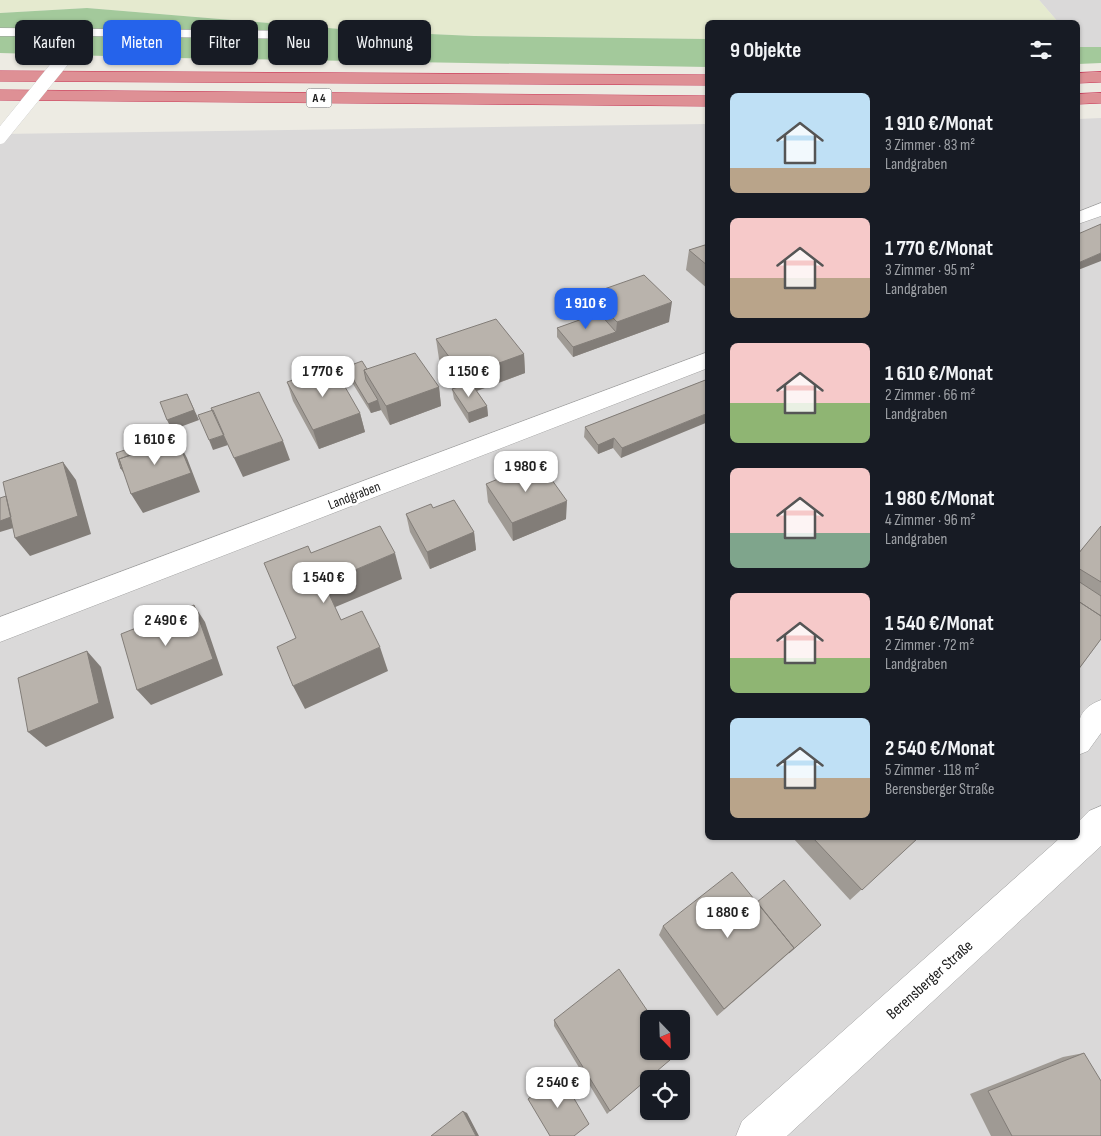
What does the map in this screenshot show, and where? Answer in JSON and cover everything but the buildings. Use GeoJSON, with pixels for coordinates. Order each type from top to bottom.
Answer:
{"type":"FeatureCollection","features":[{"type":"Feature","properties":{"kind":"highway","name":"A 4"},"geometry":{"type":"LineString","coordinates":[[0,76],[705,80]]}},
{"type":"Feature","properties":{"kind":"highway"},"geometry":{"type":"LineString","coordinates":[[1080,78],[1101,77]]}},
{"type":"Feature","properties":{"kind":"highway","name":"A 4"},"geometry":{"type":"LineString","coordinates":[[0,95],[705,101]]}},
{"type":"Feature","properties":{"kind":"highway"},"geometry":{"type":"LineString","coordinates":[[1080,99],[1101,98]]}},
{"type":"Feature","properties":{"kind":"street"},"geometry":{"type":"LineString","coordinates":[[1080,217],[1101,209]]}},
{"type":"Feature","properties":{"kind":"street","name":"Landgraben"},"geometry":{"type":"LineString","coordinates":[[0,630],[705,360]]}},
{"type":"Feature","properties":{"kind":"street","name":"Berensberger Straße"},"geometry":{"type":"LineString","coordinates":[[761,1135],[1073,840]]}},
{"type":"Feature","properties":{"kind":"lane"},"geometry":{"type":"LineString","coordinates":[[0,32],[15,33]]}},
{"type":"Feature","properties":{"kind":"lane"},"geometry":{"type":"LineString","coordinates":[[93,36],[268,35]]}},
{"type":"Feature","properties":{"kind":"lane"},"geometry":{"type":"LineString","coordinates":[[0,137],[58,65]]}},
{"type":"Feature","properties":{"kind":"lane"},"geometry":{"type":"LineString","coordinates":[[1080,739],[1101,712]]}},
{"type":"Feature","properties":{"kind":"shaded area"},"geometry":{"type":"Polygon","coordinates":[[[1039,0],[1101,0],[1101,47],[1080,47],[1080,20],[1056,20],[1039,0]]]}},
{"type":"Feature","properties":{"kind":"shaded area"},"geometry":{"type":"Polygon","coordinates":[[[1101,118],[1101,1136],[0,1136],[0,134],[705,124],[705,840],[1080,840],[1080,119],[1101,118]]]}},
{"type":"Feature","properties":{"kind":"green space"},"geometry":{"type":"Polygon","coordinates":[[[0,0],[1039,0],[1056,20],[705,20],[705,39],[431,34],[431,20],[338,20],[338,29],[328,28],[328,20],[268,20],[268,23],[258,22],[258,20],[232,20],[87,8],[0,13],[0,0]]]}},
{"type":"Feature","properties":{"kind":"green space"},"geometry":{"type":"Polygon","coordinates":[[[87,8],[232,20],[191,20],[191,58],[181,58],[181,20],[103,20],[103,56],[93,56],[93,20],[15,20],[15,53],[0,53],[0,13],[87,8]]]}},
{"type":"Feature","properties":{"kind":"green space"},"geometry":{"type":"Polygon","coordinates":[[[258,22],[268,23],[268,60],[258,59],[258,22]]]}},
{"type":"Feature","properties":{"kind":"green space"},"geometry":{"type":"Polygon","coordinates":[[[328,28],[338,29],[338,61],[328,61],[328,28]]]}},
{"type":"Feature","properties":{"kind":"green space"},"geometry":{"type":"Polygon","coordinates":[[[431,34],[705,39],[705,67],[431,62],[431,34]]]}},
{"type":"Feature","properties":{"kind":"green space"},"geometry":{"type":"Polygon","coordinates":[[[1080,47],[1101,47],[1101,63],[1080,64],[1080,47]]]}}]}
